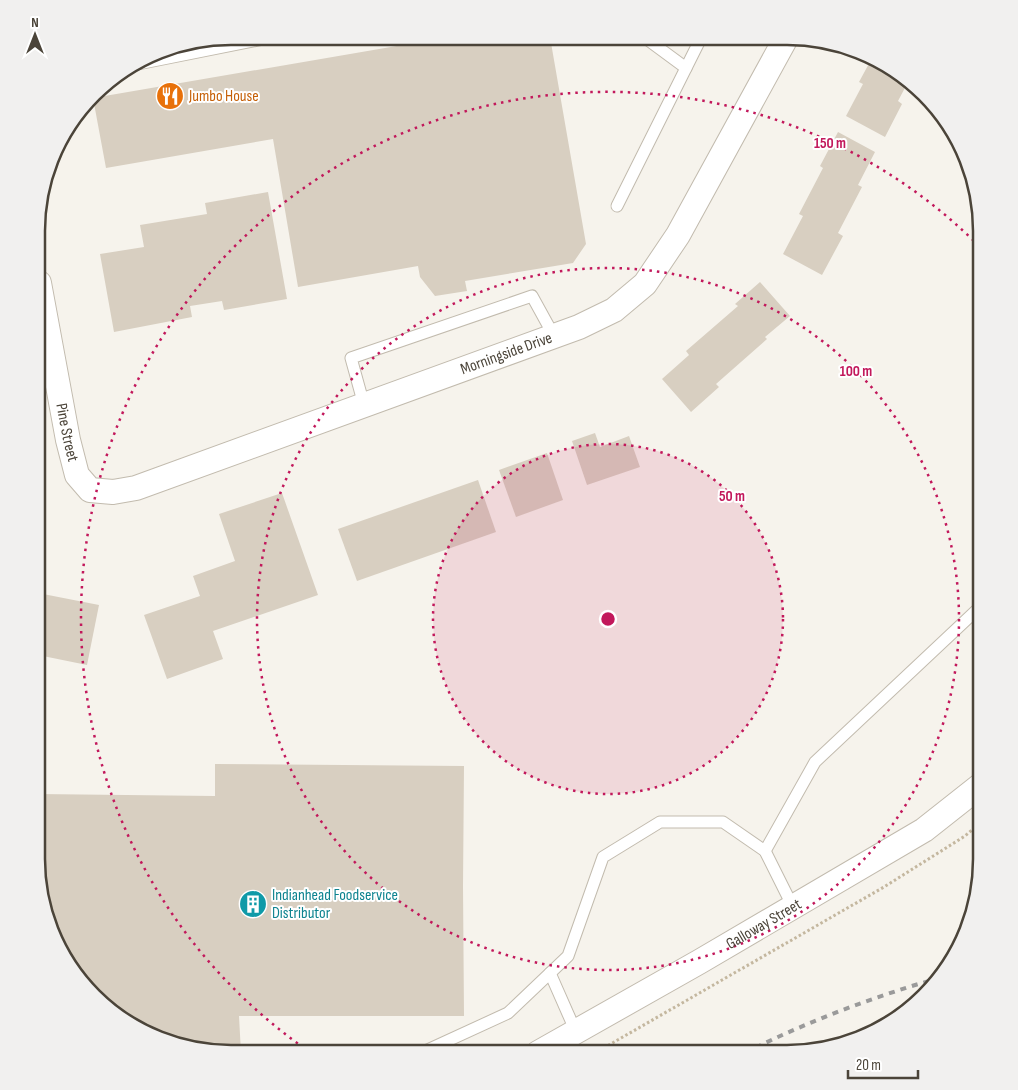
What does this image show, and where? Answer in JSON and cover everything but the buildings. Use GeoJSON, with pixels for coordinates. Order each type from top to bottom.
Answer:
{"type":"FeatureCollection","features":[{"type":"Feature","properties":{"kind":"street","name":"Morningside Drive"},"geometry":{"type":"LineString","coordinates":[[90,490],[113,492],[136,488],[579,327],[614,310],[645,284],[678,235],[782,45]]}},
{"type":"Feature","properties":{"kind":"street","name":"Pine Street"},"geometry":{"type":"LineString","coordinates":[[45,342],[47,365],[77,475],[90,490]]}},
{"type":"Feature","properties":{"kind":"street","name":"Galloway Street"},"geometry":{"type":"LineString","coordinates":[[552,1045],[924,830],[973,791]]}},
{"type":"Feature","properties":{"kind":"lane"},"geometry":{"type":"LineString","coordinates":[[655,45],[686,68]]}},
{"type":"Feature","properties":{"kind":"lane"},"geometry":{"type":"LineString","coordinates":[[617,206],[698,45]]}},
{"type":"Feature","properties":{"kind":"lane"},"geometry":{"type":"LineString","coordinates":[[364,405],[351,358],[532,296],[554,336]]}},
{"type":"Feature","properties":{"kind":"lane"},"geometry":{"type":"LineString","coordinates":[[765,851],[815,762],[973,614]]}},
{"type":"Feature","properties":{"kind":"lane"},"geometry":{"type":"LineString","coordinates":[[438,1045],[508,1013],[568,956],[603,857],[660,822],[724,822],[765,851],[793,907]]}},
{"type":"Feature","properties":{"kind":"lane"},"geometry":{"type":"LineString","coordinates":[[550,973],[576,1032]]}},
{"type":"Feature","properties":{"kind":"path"},"geometry":{"type":"LineString","coordinates":[[609,1045],[884,887],[965,836],[973,829]]}},
{"type":"Feature","properties":{"kind":"railway"},"geometry":{"type":"LineString","coordinates":[[762,1045],[839,1011],[927,982]]}},
{"type":"Feature","properties":{"kind":"place","name":"Jumbo House"},"geometry":{"type":"Point","coordinates":[170,96]}},
{"type":"Feature","properties":{"kind":"place","name":"Indianhead Foodservice Distributor"},"geometry":{"type":"Point","coordinates":[253,904]}}]}
